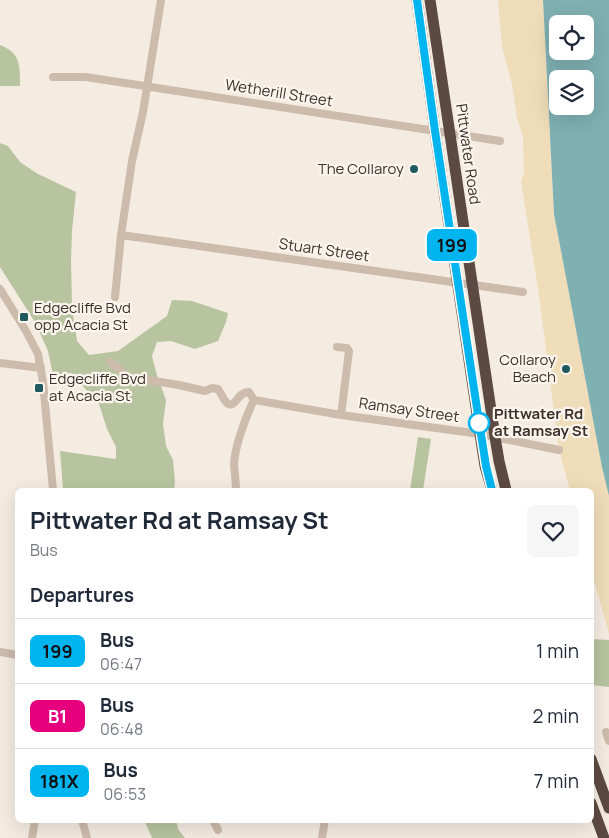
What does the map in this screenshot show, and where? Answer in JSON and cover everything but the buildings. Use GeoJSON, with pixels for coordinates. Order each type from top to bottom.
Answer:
{"type":"FeatureCollection","features":[{"type":"Feature","properties":{"kind":"highway","name":"Pittwater Road"},"geometry":{"type":"LineString","coordinates":[[417,0],[480,434],[492,488]]}},
{"type":"Feature","properties":{"kind":"highway","name":"Pittwater Road"},"geometry":{"type":"LineString","coordinates":[[430,0],[494,436],[506,488]]}},
{"type":"Feature","properties":{"kind":"highway"},"geometry":{"type":"LineString","coordinates":[[594,767],[609,808]]}},
{"type":"Feature","properties":{"kind":"highway"},"geometry":{"type":"LineString","coordinates":[[594,811],[604,838]]}},
{"type":"Feature","properties":{"kind":"street"},"geometry":{"type":"LineString","coordinates":[[115,297],[121,235],[132,161],[143,112],[160,0]]}},
{"type":"Feature","properties":{"kind":"street","name":"Wetherill Street"},"geometry":{"type":"LineString","coordinates":[[53,77],[86,78],[147,86],[500,141]]}},
{"type":"Feature","properties":{"kind":"street","name":"Stuart Street"},"geometry":{"type":"LineString","coordinates":[[121,235],[523,292]]}},
{"type":"Feature","properties":{"kind":"street"},"geometry":{"type":"LineString","coordinates":[[0,289],[34,343],[38,354],[53,488]]}},
{"type":"Feature","properties":{"kind":"street"},"geometry":{"type":"LineString","coordinates":[[337,347],[346,348],[349,351],[341,415]]}},
{"type":"Feature","properties":{"kind":"street","name":"Ramsay Street"},"geometry":{"type":"LineString","coordinates":[[110,362],[129,377],[205,391],[212,388],[218,389],[228,404],[231,405],[246,391],[249,392],[254,400],[341,415],[494,436],[559,450]]}},
{"type":"Feature","properties":{"kind":"street"},"geometry":{"type":"LineString","coordinates":[[0,363],[41,368]]}},
{"type":"Feature","properties":{"kind":"street"},"geometry":{"type":"LineString","coordinates":[[236,488],[234,465],[236,452],[254,400]]}},
{"type":"Feature","properties":{"kind":"street"},"geometry":{"type":"LineString","coordinates":[[0,652],[15,654]]}},
{"type":"Feature","properties":{"kind":"street"},"geometry":{"type":"LineString","coordinates":[[606,732],[609,741]]}},
{"type":"Feature","properties":{"kind":"street"},"geometry":{"type":"LineString","coordinates":[[32,838],[34,823]]}},
{"type":"Feature","properties":{"kind":"street"},"geometry":{"type":"LineString","coordinates":[[83,823],[87,838]]}},
{"type":"Feature","properties":{"kind":"street"},"geometry":{"type":"LineString","coordinates":[[214,823],[218,830]]}},
{"type":"Feature","properties":{"kind":"street"},"geometry":{"type":"LineString","coordinates":[[322,838],[324,823]]}},
{"type":"Feature","properties":{"kind":"green space"},"geometry":{"type":"Polygon","coordinates":[[[0,45],[16,56],[20,72],[20,86],[0,86],[0,45]]]}},
{"type":"Feature","properties":{"kind":"green space"},"geometry":{"type":"Polygon","coordinates":[[[0,143],[8,146],[20,162],[38,174],[76,192],[71,260],[72,308],[77,341],[89,355],[118,351],[167,316],[172,300],[192,301],[228,313],[218,341],[195,349],[171,341],[157,342],[152,356],[166,400],[163,424],[166,446],[173,460],[174,488],[63,488],[60,451],[116,459],[116,447],[107,429],[99,404],[71,373],[53,375],[48,351],[35,322],[0,267],[0,143]]]}},
{"type":"Feature","properties":{"kind":"green space"},"geometry":{"type":"Polygon","coordinates":[[[418,437],[431,439],[423,488],[410,488],[418,437]]]}},
{"type":"Feature","properties":{"kind":"green space"},"geometry":{"type":"Polygon","coordinates":[[[594,639],[609,640],[609,687],[594,685],[594,639]]]}},
{"type":"Feature","properties":{"kind":"green space"},"geometry":{"type":"Polygon","coordinates":[[[145,823],[177,823],[178,829],[185,838],[152,838],[145,823]]]}},
{"type":"Feature","properties":{"kind":"sand","name":"Collaroy Beach"},"geometry":{"type":"Polygon","coordinates":[[[498,0],[543,0],[554,214],[609,496],[609,634],[594,580],[594,488],[569,488],[559,450],[538,288],[521,181],[524,174],[523,136],[517,118],[512,84],[502,47],[498,0]]]}},
{"type":"Feature","properties":{"kind":"water"},"geometry":{"type":"Polygon","coordinates":[[[543,0],[609,0],[609,496],[554,214],[543,0]]]}},
{"type":"Feature","properties":{"kind":"bus line","name":"199"},"geometry":{"type":"LineString","coordinates":[[417,0],[478,415],[492,488]]}},
{"type":"Feature","properties":{"kind":"place","name":"The Collaroy"},"geometry":{"type":"Point","coordinates":[414,169]}},
{"type":"Feature","properties":{"kind":"place","name":"Edgecliffe Bvd opp Acacia St"},"geometry":{"type":"Point","coordinates":[24,317]}},
{"type":"Feature","properties":{"kind":"place","name":"Collaroy Beach"},"geometry":{"type":"Point","coordinates":[566,369]}},
{"type":"Feature","properties":{"kind":"place","name":"Edgecliffe Bvd at Acacia St"},"geometry":{"type":"Point","coordinates":[39,388]}},
{"type":"Feature","properties":{"kind":"place","name":"Pittwater Rd at Ramsay St"},"geometry":{"type":"Point","coordinates":[479,423]}}]}
